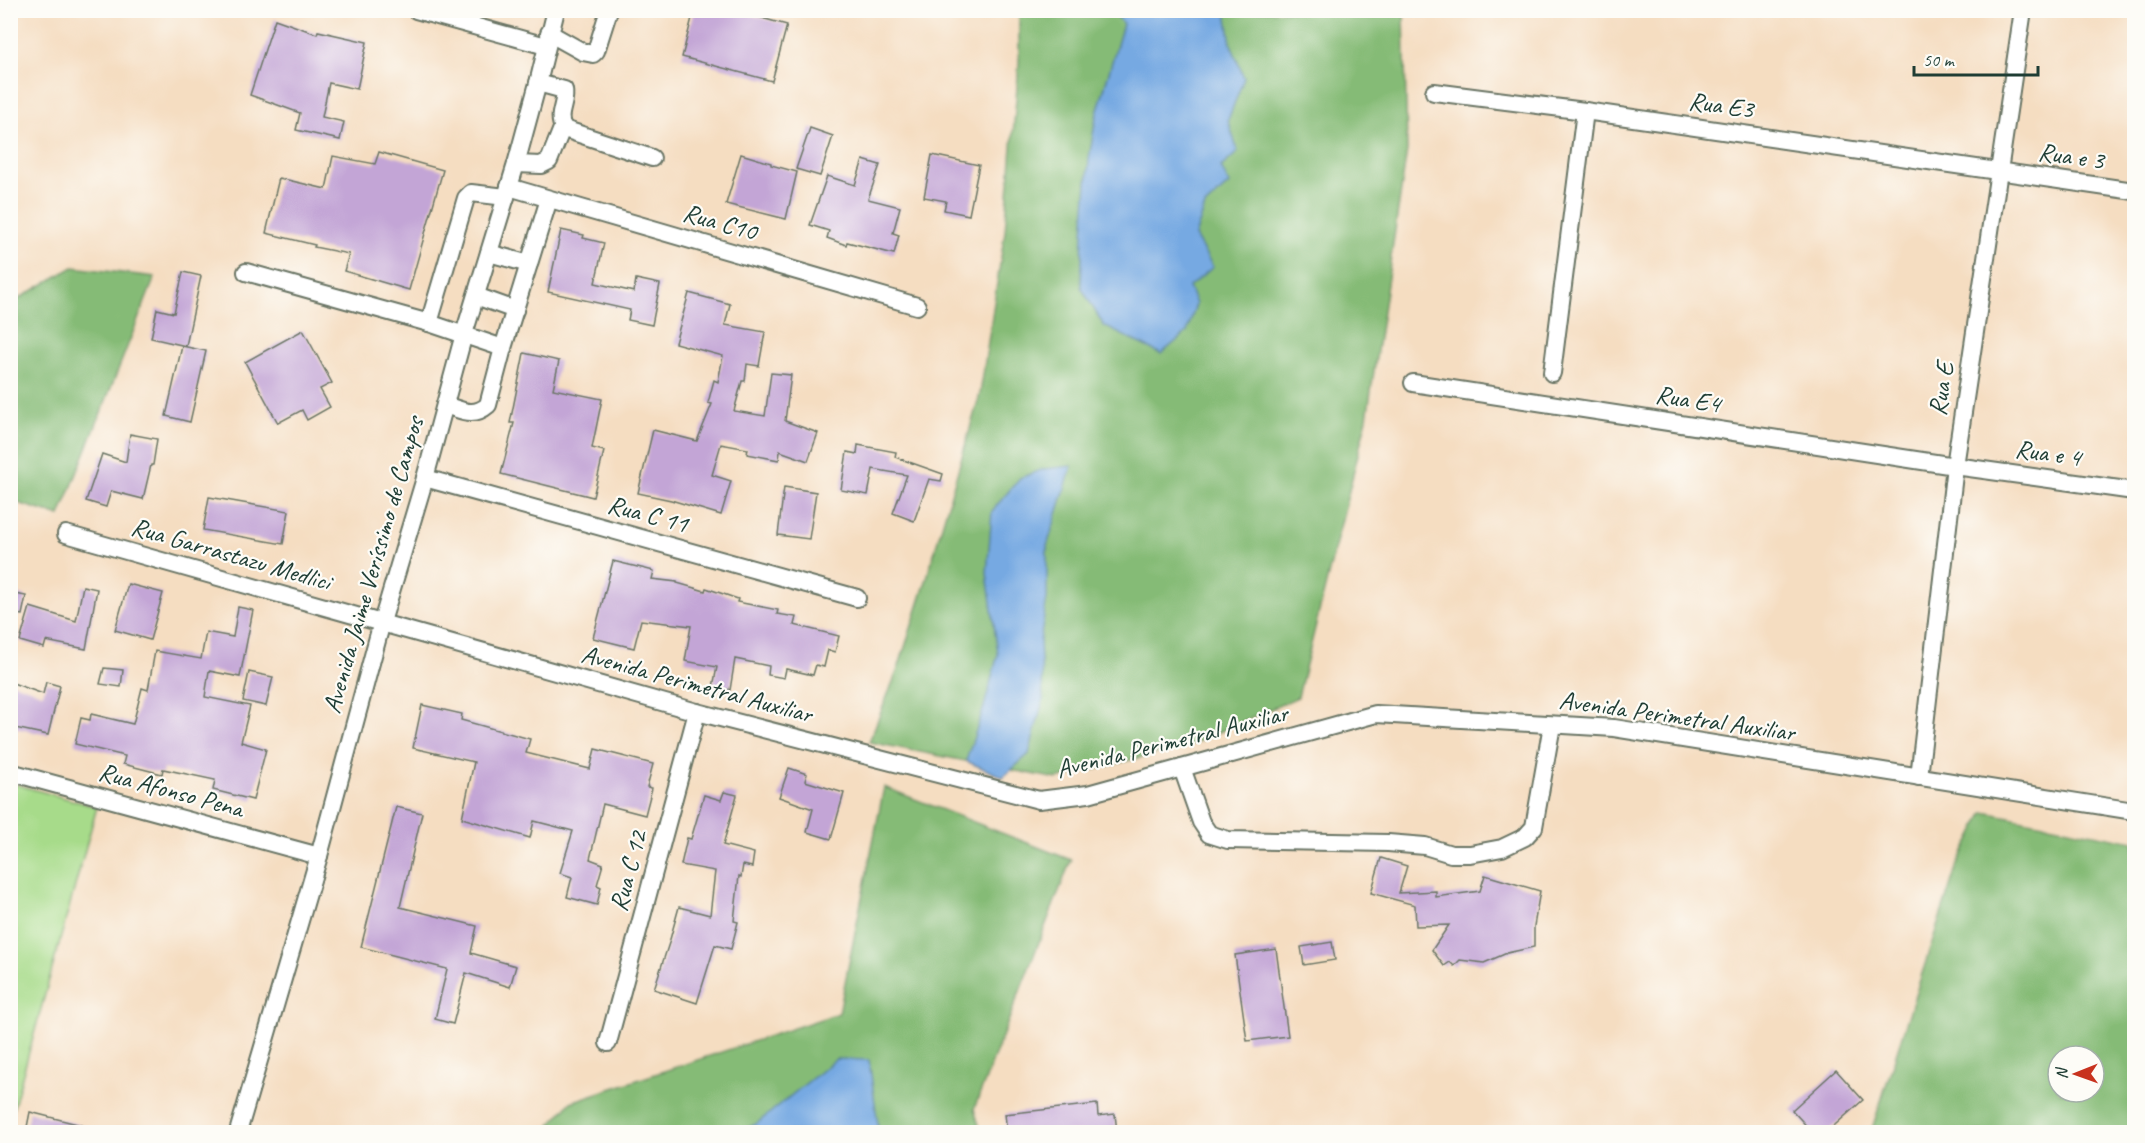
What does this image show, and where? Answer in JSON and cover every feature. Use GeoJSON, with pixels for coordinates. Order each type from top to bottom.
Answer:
{"type":"FeatureCollection","features":[{"type":"Feature","properties":{"kind":"street"},"geometry":{"type":"LineString","coordinates":[[416,10],[548,39],[593,54],[609,10]]}},
{"type":"Feature","properties":{"kind":"street","name":"Avenida Jaime Veríssimo de Campos"},"geometry":{"type":"LineString","coordinates":[[238,1132],[319,856],[382,622],[425,478],[464,334],[516,164],[555,10]]}},
{"type":"Feature","properties":{"kind":"street","name":"Rua E"},"geometry":{"type":"LineString","coordinates":[[1918,777],[1955,466],[2022,10]]}},
{"type":"Feature","properties":{"kind":"street"},"geometry":{"type":"LineString","coordinates":[[516,164],[541,165],[549,161],[562,126],[560,114],[566,98],[564,90],[538,83]]}},
{"type":"Feature","properties":{"kind":"street","name":"Rua E3"},"geometry":{"type":"LineString","coordinates":[[1434,92],[1585,111],[2000,172]]}},
{"type":"Feature","properties":{"kind":"street"},"geometry":{"type":"LineString","coordinates":[[1552,373],[1585,111]]}},
{"type":"Feature","properties":{"kind":"street"},"geometry":{"type":"LineString","coordinates":[[562,126],[572,132],[652,158]]}},
{"type":"Feature","properties":{"kind":"street","name":"Rua e 3"},"geometry":{"type":"LineString","coordinates":[[2000,172],[2134,191]]}},
{"type":"Feature","properties":{"kind":"street","name":"Rua C10"},"geometry":{"type":"LineString","coordinates":[[429,323],[466,198],[471,193],[508,192],[549,199],[917,306]]}},
{"type":"Feature","properties":{"kind":"street"},"geometry":{"type":"LineString","coordinates":[[445,405],[470,413],[481,411],[488,405],[503,348],[549,199]]}},
{"type":"Feature","properties":{"kind":"street"},"geometry":{"type":"LineString","coordinates":[[489,253],[529,264]]}},
{"type":"Feature","properties":{"kind":"street"},"geometry":{"type":"LineString","coordinates":[[246,272],[429,323],[503,348]]}},
{"type":"Feature","properties":{"kind":"street"},"geometry":{"type":"LineString","coordinates":[[476,296],[515,310]]}},
{"type":"Feature","properties":{"kind":"street","name":"Rua E4"},"geometry":{"type":"LineString","coordinates":[[1413,383],[1955,466]]}},
{"type":"Feature","properties":{"kind":"street","name":"Rua e 4"},"geometry":{"type":"LineString","coordinates":[[1955,466],[2134,491]]}},
{"type":"Feature","properties":{"kind":"street","name":"Rua C 11"},"geometry":{"type":"LineString","coordinates":[[425,478],[857,598]]}},
{"type":"Feature","properties":{"kind":"street","name":"Rua Garrastazu Medlici"},"geometry":{"type":"LineString","coordinates":[[66,534],[382,622]]}},
{"type":"Feature","properties":{"kind":"street","name":"Avenida Perimetral Auxiliar"},"geometry":{"type":"LineString","coordinates":[[382,622],[696,712],[1039,800],[1088,794],[1376,714],[1614,728],[2134,811]]}},
{"type":"Feature","properties":{"kind":"street","name":"Rua C 12"},"geometry":{"type":"LineString","coordinates":[[608,1043],[696,712]]}},
{"type":"Feature","properties":{"kind":"street"},"geometry":{"type":"LineString","coordinates":[[1182,768],[1200,822],[1209,834],[1228,840],[1388,843],[1425,846],[1451,854],[1470,854],[1502,848],[1525,837],[1534,827],[1552,724]]}},
{"type":"Feature","properties":{"kind":"street","name":"Rua Afonso Pena"},"geometry":{"type":"LineString","coordinates":[[10,772],[319,856]]}},
{"type":"Feature","properties":{"kind":"green space"},"geometry":{"type":"Polygon","coordinates":[[[1019,11],[1404,11],[1407,150],[1367,418],[1298,697],[1192,744],[1057,779],[869,742],[898,669],[980,394],[1005,231],[1019,63],[1019,11]]]}},
{"type":"Feature","properties":{"kind":"green space"},"geometry":{"type":"Polygon","coordinates":[[[73,267],[155,277],[60,516],[11,501],[11,303],[73,267]]]}},
{"type":"Feature","properties":{"kind":"green space"},"geometry":{"type":"Polygon","coordinates":[[[10,783],[97,807],[11,1117],[10,783]]]}},
{"type":"Feature","properties":{"kind":"green space"},"geometry":{"type":"Polygon","coordinates":[[[884,787],[1071,860],[974,1109],[981,1132],[544,1132],[571,1102],[839,1013],[884,787]]]}},
{"type":"Feature","properties":{"kind":"green space"},"geometry":{"type":"Polygon","coordinates":[[[1984,812],[2134,842],[2134,1132],[1871,1132],[1956,868],[1984,812]]]}},
{"type":"Feature","properties":{"kind":"water"},"geometry":{"type":"Polygon","coordinates":[[[1113,11],[1226,11],[1231,44],[1244,78],[1228,120],[1238,152],[1221,167],[1229,184],[1205,206],[1195,236],[1213,267],[1189,287],[1196,304],[1187,332],[1161,354],[1104,326],[1081,287],[1089,159],[1096,117],[1123,24],[1113,11]]]}},
{"type":"Feature","properties":{"kind":"water"},"geometry":{"type":"Polygon","coordinates":[[[1072,466],[1047,546],[1047,598],[1040,641],[1043,700],[1029,754],[1003,777],[966,761],[998,654],[987,573],[992,511],[1020,478],[1044,469],[1072,466]]]}},
{"type":"Feature","properties":{"kind":"water"},"geometry":{"type":"Polygon","coordinates":[[[836,1059],[869,1060],[879,1132],[739,1132],[756,1124],[836,1059]]]}},
{"type":"Feature","properties":{"kind":"building"},"geometry":{"type":"Polygon","coordinates":[[[694,10],[733,10],[787,25],[772,81],[682,57],[694,10]]]}},
{"type":"Feature","properties":{"kind":"building"},"geometry":{"type":"Polygon","coordinates":[[[275,19],[317,34],[318,31],[367,42],[357,89],[329,83],[322,117],[344,122],[340,140],[296,130],[300,113],[250,95],[275,19]]]}},
{"type":"Feature","properties":{"kind":"building"},"geometry":{"type":"Polygon","coordinates":[[[810,128],[833,136],[820,176],[796,169],[810,128]]]}},
{"type":"Feature","properties":{"kind":"building"},"geometry":{"type":"Polygon","coordinates":[[[379,152],[443,170],[409,290],[344,271],[349,254],[266,233],[279,178],[326,189],[333,156],[375,164],[379,152]]]}},
{"type":"Feature","properties":{"kind":"building"},"geometry":{"type":"Polygon","coordinates":[[[741,154],[797,172],[786,219],[726,204],[741,154]]]}},
{"type":"Feature","properties":{"kind":"building"},"geometry":{"type":"Polygon","coordinates":[[[932,155],[979,165],[969,215],[944,210],[946,201],[924,197],[932,155]]]}},
{"type":"Feature","properties":{"kind":"building"},"geometry":{"type":"Polygon","coordinates":[[[863,160],[880,165],[868,199],[900,207],[893,233],[899,235],[894,254],[847,242],[846,245],[827,238],[829,231],[810,225],[827,176],[855,185],[863,160]]]}},
{"type":"Feature","properties":{"kind":"building"},"geometry":{"type":"Polygon","coordinates":[[[561,230],[584,235],[583,238],[604,243],[595,283],[634,292],[636,279],[660,284],[652,325],[628,320],[630,310],[548,292],[561,230]]]}},
{"type":"Feature","properties":{"kind":"building"},"geometry":{"type":"Polygon","coordinates":[[[183,272],[201,276],[186,346],[151,338],[157,309],[174,313],[183,272]]]}},
{"type":"Feature","properties":{"kind":"building"},"geometry":{"type":"Polygon","coordinates":[[[689,293],[730,304],[725,325],[765,332],[759,366],[747,364],[745,381],[742,381],[734,411],[765,416],[771,373],[791,375],[785,421],[818,433],[808,461],[780,451],[779,460],[747,454],[748,449],[721,444],[712,475],[731,481],[721,515],[638,493],[653,430],[697,441],[712,404],[708,403],[714,380],[718,382],[723,356],[675,343],[689,293]]]}},
{"type":"Feature","properties":{"kind":"building"},"geometry":{"type":"Polygon","coordinates":[[[303,330],[332,383],[320,389],[330,407],[307,420],[302,410],[278,423],[245,362],[303,330]]]}},
{"type":"Feature","properties":{"kind":"building"},"geometry":{"type":"Polygon","coordinates":[[[182,346],[206,351],[190,422],[166,416],[182,346]]]}},
{"type":"Feature","properties":{"kind":"building"},"geometry":{"type":"Polygon","coordinates":[[[524,353],[559,361],[553,389],[602,399],[592,448],[604,451],[593,497],[501,474],[514,423],[510,423],[524,353]]]}},
{"type":"Feature","properties":{"kind":"building"},"geometry":{"type":"Polygon","coordinates":[[[130,434],[157,439],[153,465],[151,465],[143,499],[111,491],[106,507],[86,501],[102,454],[126,462],[130,434]]]}},
{"type":"Feature","properties":{"kind":"building"},"geometry":{"type":"Polygon","coordinates":[[[858,445],[896,452],[895,457],[943,474],[941,481],[929,479],[914,521],[893,513],[907,475],[873,469],[868,495],[841,490],[847,452],[857,454],[858,445]]]}},
{"type":"Feature","properties":{"kind":"building"},"geometry":{"type":"Polygon","coordinates":[[[784,487],[816,492],[809,539],[778,535],[784,487]]]}},
{"type":"Feature","properties":{"kind":"building"},"geometry":{"type":"Polygon","coordinates":[[[209,497],[289,511],[283,544],[203,530],[209,497]]]}},
{"type":"Feature","properties":{"kind":"building"},"geometry":{"type":"Polygon","coordinates":[[[613,561],[654,571],[652,579],[677,582],[705,591],[706,588],[738,599],[737,602],[778,610],[777,614],[796,617],[794,625],[839,636],[835,652],[828,650],[824,667],[816,665],[813,675],[786,669],[784,678],[768,675],[769,666],[735,659],[730,690],[713,687],[717,667],[685,661],[691,626],[641,620],[634,648],[593,638],[613,561]]]}},
{"type":"Feature","properties":{"kind":"building"},"geometry":{"type":"Polygon","coordinates":[[[128,584],[163,593],[150,640],[115,630],[128,584]]]}},
{"type":"Feature","properties":{"kind":"building"},"geometry":{"type":"Polygon","coordinates":[[[83,586],[97,589],[86,649],[46,641],[44,648],[20,641],[30,607],[76,621],[83,586]]]}},
{"type":"Feature","properties":{"kind":"building"},"geometry":{"type":"Polygon","coordinates":[[[10,593],[26,596],[22,615],[10,613],[10,593]]]}},
{"type":"Feature","properties":{"kind":"building"},"geometry":{"type":"Polygon","coordinates":[[[238,607],[253,610],[240,677],[209,671],[205,697],[250,706],[241,742],[266,749],[253,800],[213,790],[215,780],[163,769],[162,774],[123,764],[125,756],[75,744],[81,718],[90,720],[91,714],[133,724],[142,688],[148,690],[155,651],[201,659],[206,632],[233,637],[238,607]]]}},
{"type":"Feature","properties":{"kind":"building"},"geometry":{"type":"Polygon","coordinates":[[[104,668],[123,670],[121,687],[100,684],[104,668]]]}},
{"type":"Feature","properties":{"kind":"building"},"geometry":{"type":"Polygon","coordinates":[[[249,672],[273,677],[266,706],[243,701],[249,672]]]}},
{"type":"Feature","properties":{"kind":"building"},"geometry":{"type":"Polygon","coordinates":[[[10,682],[43,694],[46,682],[60,686],[48,735],[10,727],[10,682]]]}},
{"type":"Feature","properties":{"kind":"building"},"geometry":{"type":"Polygon","coordinates":[[[422,705],[462,714],[461,720],[530,739],[526,753],[590,769],[595,749],[653,764],[647,787],[652,788],[645,815],[603,804],[590,859],[603,864],[597,885],[601,887],[597,905],[567,897],[572,877],[560,873],[573,831],[534,821],[530,838],[462,818],[474,762],[413,748],[422,705]]]}},
{"type":"Feature","properties":{"kind":"building"},"geometry":{"type":"Polygon","coordinates":[[[789,768],[807,774],[805,781],[844,793],[831,839],[807,832],[813,809],[779,797],[789,768]]]}},
{"type":"Feature","properties":{"kind":"building"},"geometry":{"type":"Polygon","coordinates":[[[724,792],[737,795],[723,845],[754,853],[752,867],[743,865],[741,877],[739,876],[734,921],[738,922],[731,949],[715,945],[697,1003],[654,989],[679,907],[710,915],[715,871],[681,865],[687,838],[691,839],[704,795],[721,800],[724,792]]]}},
{"type":"Feature","properties":{"kind":"building"},"geometry":{"type":"Polygon","coordinates":[[[396,807],[422,813],[400,907],[477,926],[471,953],[516,966],[510,987],[466,973],[453,1024],[435,1019],[447,969],[361,947],[396,807]]]}},
{"type":"Feature","properties":{"kind":"building"},"geometry":{"type":"Polygon","coordinates":[[[1381,858],[1407,866],[1399,893],[1436,891],[1436,897],[1480,891],[1485,875],[1540,891],[1534,926],[1534,947],[1507,953],[1484,963],[1460,960],[1454,966],[1450,962],[1444,966],[1432,950],[1449,925],[1416,926],[1415,905],[1371,893],[1381,858]]]}},
{"type":"Feature","properties":{"kind":"building"},"geometry":{"type":"Polygon","coordinates":[[[1332,942],[1335,960],[1304,965],[1301,947],[1332,942]]]}},
{"type":"Feature","properties":{"kind":"building"},"geometry":{"type":"Polygon","coordinates":[[[1276,949],[1288,1036],[1247,1041],[1235,955],[1276,949]]]}},
{"type":"Feature","properties":{"kind":"building"},"geometry":{"type":"Polygon","coordinates":[[[1836,1070],[1863,1100],[1827,1132],[1812,1132],[1792,1110],[1836,1070]]]}},
{"type":"Feature","properties":{"kind":"building"},"geometry":{"type":"Polygon","coordinates":[[[1097,1104],[1098,1116],[1115,1114],[1117,1132],[1007,1132],[1005,1114],[1097,1104]]]}},
{"type":"Feature","properties":{"kind":"building"},"geometry":{"type":"Polygon","coordinates":[[[30,1112],[93,1128],[92,1132],[26,1132],[30,1112]]]}}]}
